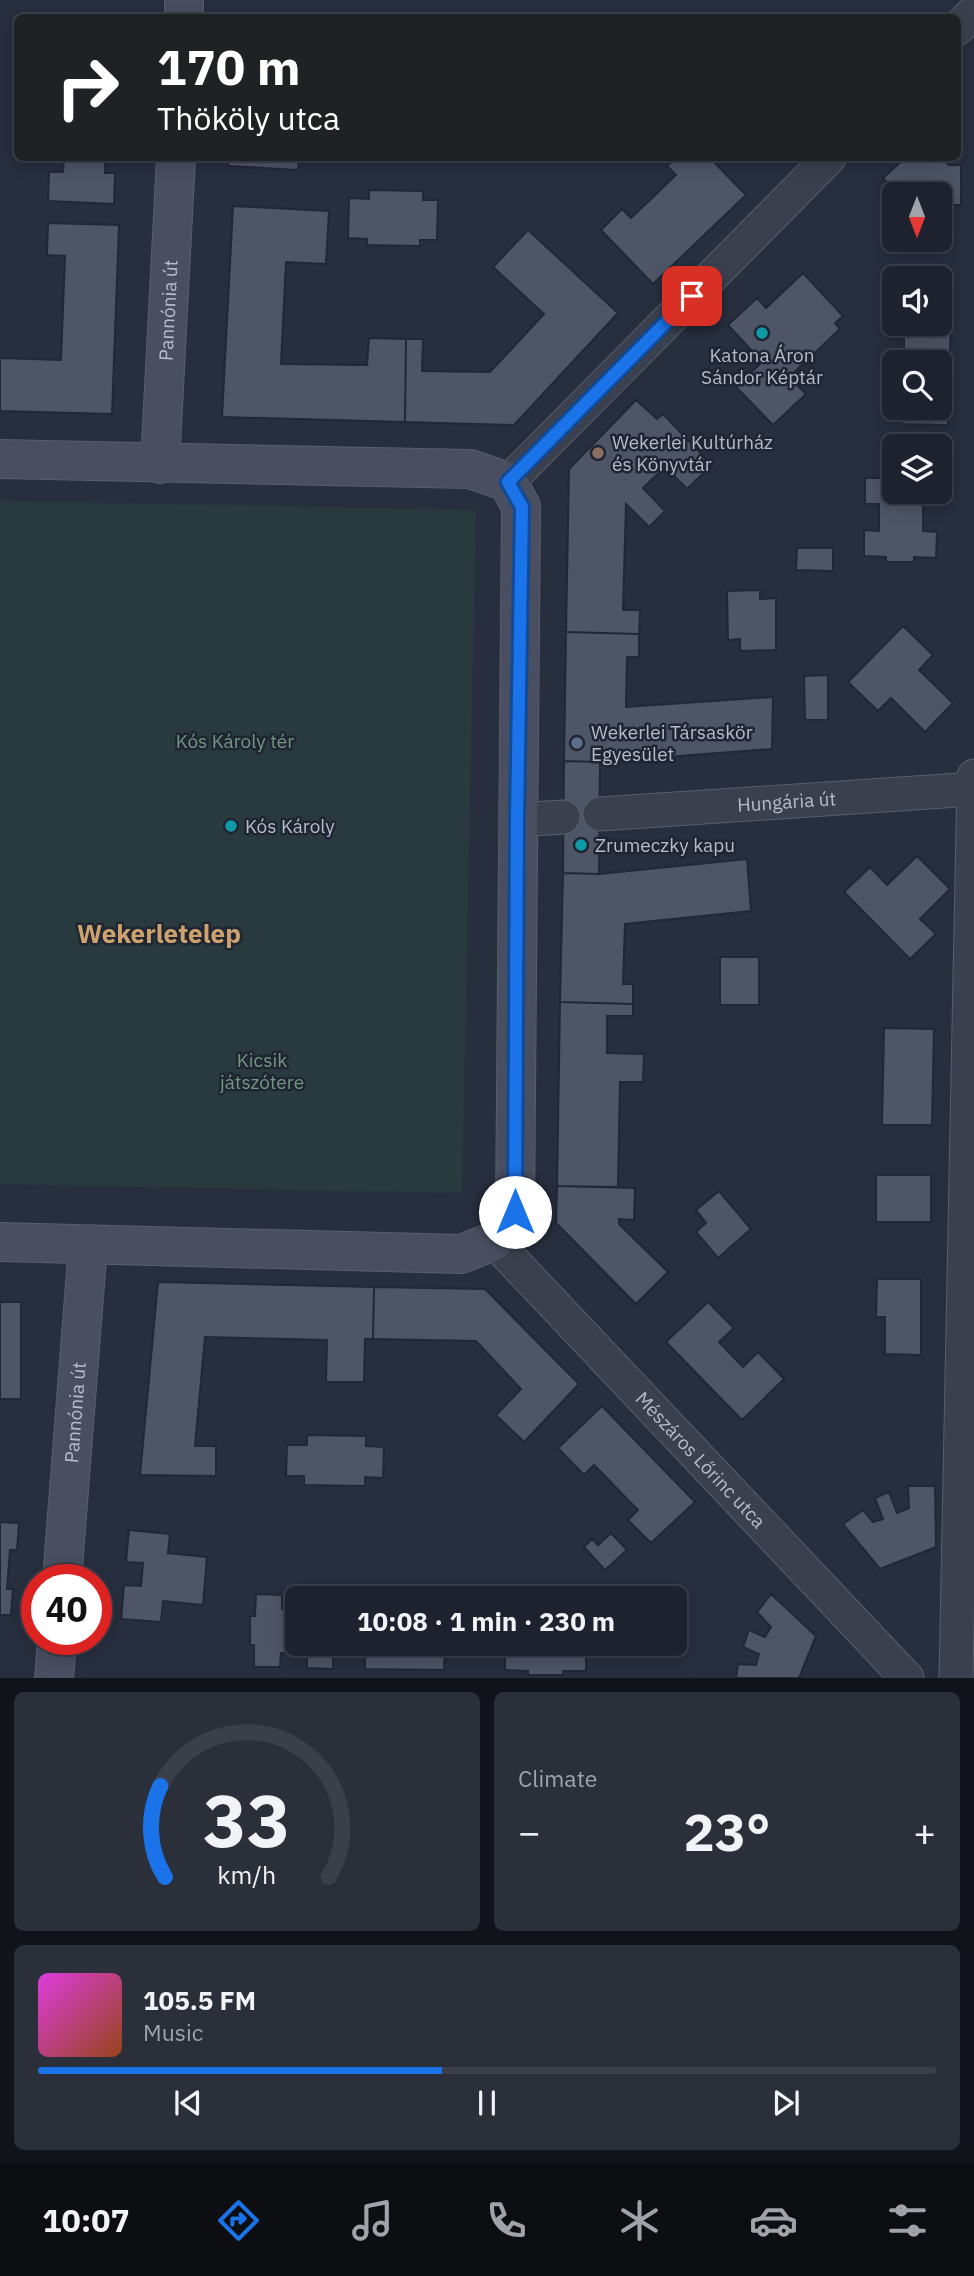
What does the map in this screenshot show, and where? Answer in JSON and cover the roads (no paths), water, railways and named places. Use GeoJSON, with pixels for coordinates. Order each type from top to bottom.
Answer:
{"type":"FeatureCollection","features":[{"type":"Feature","properties":{"kind":"street"},"geometry":{"type":"LineString","coordinates":[[961,25],[974,12]]}},
{"type":"Feature","properties":{"kind":"street","name":"Pannónia út"},"geometry":{"type":"LineString","coordinates":[[160,464],[176,161]]}},
{"type":"Feature","properties":{"kind":"street"},"geometry":{"type":"LineString","coordinates":[[508,482],[826,161]]}},
{"type":"Feature","properties":{"kind":"street"},"geometry":{"type":"LineString","coordinates":[[0,459],[470,469],[508,482],[522,507],[515,1212],[494,1241],[461,1254],[0,1242]]}},
{"type":"Feature","properties":{"kind":"street"},"geometry":{"type":"LineString","coordinates":[[956,1678],[974,776]]}},
{"type":"Feature","properties":{"kind":"street","name":"Hungária út"},"geometry":{"type":"LineString","coordinates":[[600,814],[974,789]]}},
{"type":"Feature","properties":{"kind":"street"},"geometry":{"type":"LineString","coordinates":[[517,820],[563,817]]}},
{"type":"Feature","properties":{"kind":"street","name":"Mészáros Lőrinc utca"},"geometry":{"type":"LineString","coordinates":[[494,1241],[907,1678]]}},
{"type":"Feature","properties":{"kind":"street","name":"Pannónia út"},"geometry":{"type":"LineString","coordinates":[[63,1564],[89,1245]]}},
{"type":"Feature","properties":{"kind":"street"},"geometry":{"type":"LineString","coordinates":[[54,1678],[56,1655]]}},
{"type":"Feature","properties":{"kind":"place","name":"Katona Áron Sándor Képtár"},"geometry":{"type":"Point","coordinates":[762,333]}},
{"type":"Feature","properties":{"kind":"place","name":"Wekerlei Kultúrház és Könyvtár"},"geometry":{"type":"Point","coordinates":[598,453]}},
{"type":"Feature","properties":{"kind":"place","name":"Wekerlei Társaskör Egyesület"},"geometry":{"type":"Point","coordinates":[577,743]}},
{"type":"Feature","properties":{"kind":"place","name":"Kós Károly"},"geometry":{"type":"Point","coordinates":[231,826]}},
{"type":"Feature","properties":{"kind":"place","name":"Zrumeczky kapu"},"geometry":{"type":"Point","coordinates":[581,845]}},
{"type":"Feature","properties":{"kind":"district","name":"Wekerletelep"},"geometry":{"type":"Point","coordinates":[159,934]}},
{"type":"Feature","properties":{"kind":"park label","name":"Kós Károly tér"},"geometry":{"type":"Point","coordinates":[235,741]}},
{"type":"Feature","properties":{"kind":"park label","name":"Kicsik játszótere"},"geometry":{"type":"Point","coordinates":[262,1071]}}]}
